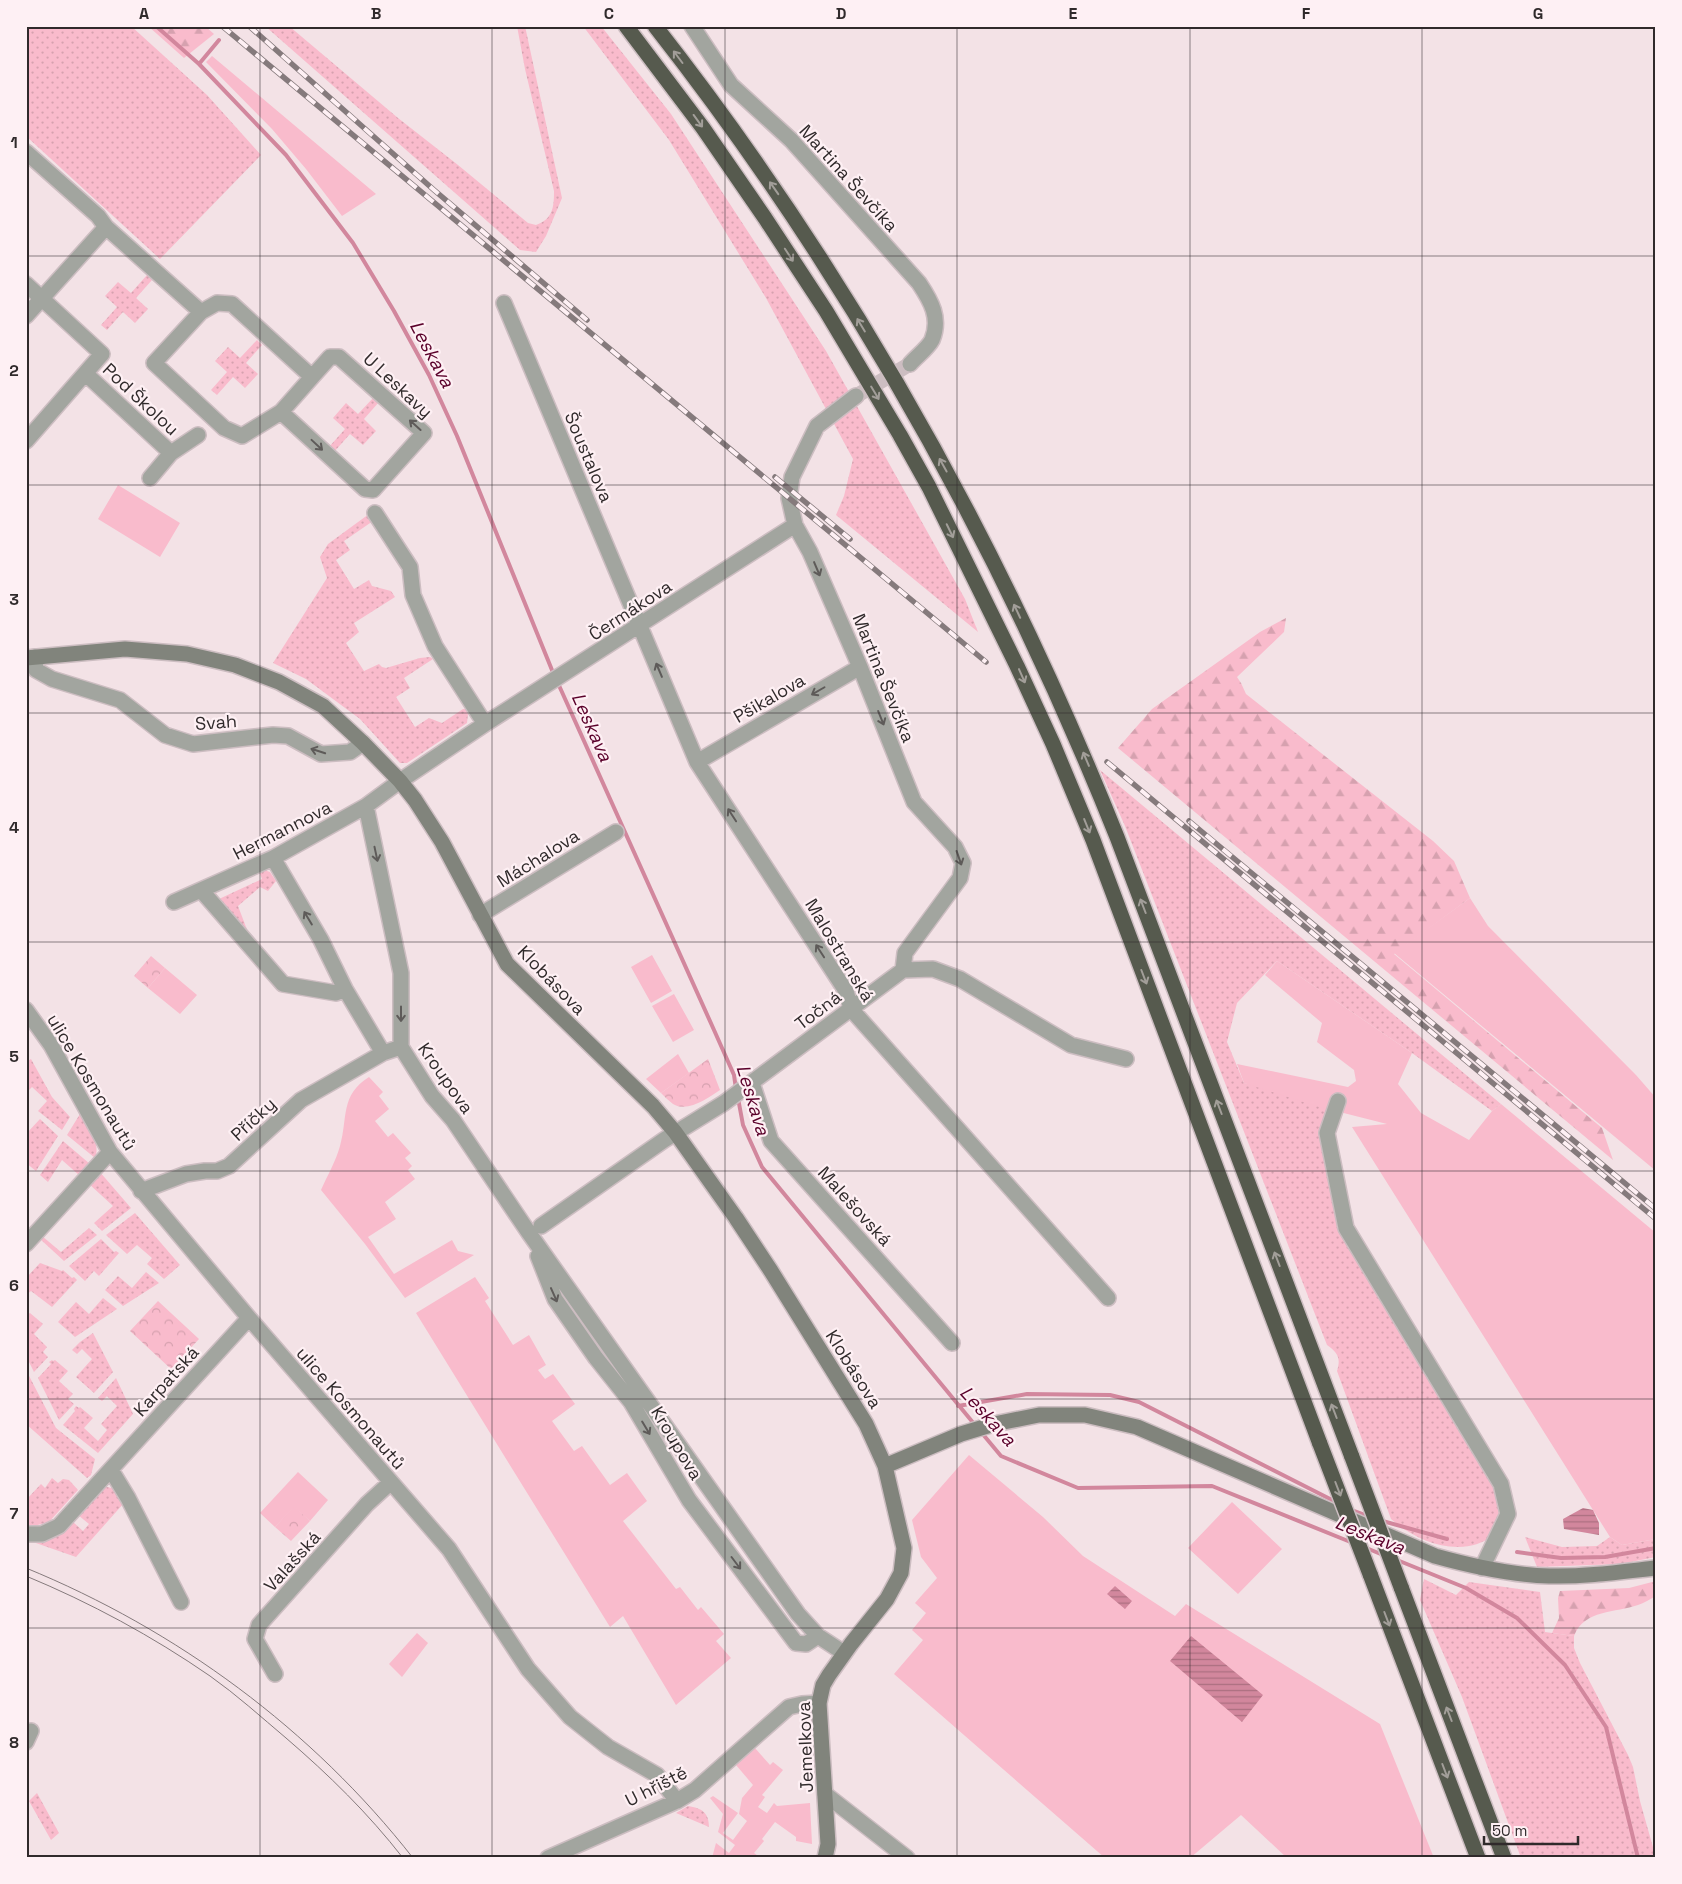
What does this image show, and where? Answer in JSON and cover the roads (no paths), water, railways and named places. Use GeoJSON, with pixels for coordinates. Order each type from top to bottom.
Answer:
{"type":"FeatureCollection","features":[{"type":"Feature","properties":{"kind":"highway"},"geometry":{"type":"LineString","coordinates":[[626,26],[703,128],[826,311],[900,435],[929,487],[1053,744],[1093,840],[1478,1858]]}},
{"type":"Feature","properties":{"kind":"highway"},"geometry":{"type":"LineString","coordinates":[[655,26],[724,116],[785,203],[842,292],[922,426],[991,555],[1086,758],[1504,1858]]}},
{"type":"Feature","properties":{"kind":"street","name":"Martina Ševčíka"},"geometry":{"type":"LineString","coordinates":[[692,26],[731,85],[791,140],[920,283],[929,298],[936,318],[931,341],[910,364]]}},
{"type":"Feature","properties":{"kind":"street"},"geometry":{"type":"LineString","coordinates":[[26,152],[201,312]]}},
{"type":"Feature","properties":{"kind":"street"},"geometry":{"type":"LineString","coordinates":[[26,316],[106,227]]}},
{"type":"Feature","properties":{"kind":"street"},"geometry":{"type":"LineString","coordinates":[[26,284],[102,354],[26,441]]}},
{"type":"Feature","properties":{"kind":"street","name":"U Leskavy"},"geometry":{"type":"LineString","coordinates":[[281,412],[365,490],[373,490],[424,433],[339,357],[330,357],[281,412],[242,436],[224,428],[154,363],[201,312],[217,303],[232,304],[312,377]]}},
{"type":"Feature","properties":{"kind":"street","name":"Šoustalova"},"geometry":{"type":"LineString","coordinates":[[504,303],[641,626]]}},
{"type":"Feature","properties":{"kind":"street","name":"Pod Školou"},"geometry":{"type":"LineString","coordinates":[[86,374],[171,452]]}},
{"type":"Feature","properties":{"kind":"street","name":"Martina Ševčíka"},"geometry":{"type":"LineString","coordinates":[[856,396],[817,426],[792,477],[789,498],[795,525],[810,552],[860,667],[914,802],[955,847],[963,863],[960,878],[905,953],[903,970]]}},
{"type":"Feature","properties":{"kind":"street","name":"Pod Školou"},"geometry":{"type":"LineString","coordinates":[[150,478],[171,452],[198,435]]}},
{"type":"Feature","properties":{"kind":"street"},"geometry":{"type":"LineString","coordinates":[[376,513],[410,567],[413,595],[435,646],[485,724]]}},
{"type":"Feature","properties":{"kind":"street","name":"Čermákova"},"geometry":{"type":"LineString","coordinates":[[400,781],[485,724],[641,626],[795,525]]}},
{"type":"Feature","properties":{"kind":"street","name":"Malostranská"},"geometry":{"type":"LineString","coordinates":[[641,626],[697,762],[846,991],[851,1009],[1108,1298]]}},
{"type":"Feature","properties":{"kind":"street","name":"Klobásova"},"geometry":{"type":"LineString","coordinates":[[30,658],[125,649],[186,654],[235,665],[279,682],[323,706],[400,781],[415,800],[442,842],[507,964],[653,1106],[675,1132],[771,1271],[866,1424],[885,1466],[904,1548],[901,1574],[887,1599],[848,1648]]}},
{"type":"Feature","properties":{"kind":"street","name":"Svah"},"geometry":{"type":"LineString","coordinates":[[30,658],[36,670],[52,679],[120,700],[165,735],[193,744],[273,735],[288,736],[321,754],[350,752],[363,743]]}},
{"type":"Feature","properties":{"kind":"street","name":"Pšikalova"},"geometry":{"type":"LineString","coordinates":[[697,762],[860,667]]}},
{"type":"Feature","properties":{"kind":"street","name":"Hermannova"},"geometry":{"type":"LineString","coordinates":[[174,902],[273,858],[366,806],[400,781]]}},
{"type":"Feature","properties":{"kind":"street","name":"Kroupova"},"geometry":{"type":"LineString","coordinates":[[366,806],[401,973],[401,1047],[432,1096],[453,1120],[535,1230],[783,1594],[818,1636],[848,1648]]}},
{"type":"Feature","properties":{"kind":"street","name":"Máchalova"},"geometry":{"type":"LineString","coordinates":[[480,915],[616,832]]}},
{"type":"Feature","properties":{"kind":"street"},"geometry":{"type":"LineString","coordinates":[[273,858],[321,940],[345,989],[382,1053]]}},
{"type":"Feature","properties":{"kind":"street"},"geometry":{"type":"LineString","coordinates":[[202,890],[283,984],[336,993],[345,989]]}},
{"type":"Feature","properties":{"kind":"street"},"geometry":{"type":"LineString","coordinates":[[903,970],[932,968],[960,979],[1072,1045],[1126,1059]]}},
{"type":"Feature","properties":{"kind":"street","name":"Točná"},"geometry":{"type":"LineString","coordinates":[[675,1132],[686,1128],[730,1099],[903,970]]}},
{"type":"Feature","properties":{"kind":"street","name":"ulice Kosmonautů"},"geometry":{"type":"LineString","coordinates":[[26,1010],[51,1045],[110,1152],[249,1318],[449,1549],[528,1669],[570,1717],[608,1747],[657,1775],[677,1801]]}},
{"type":"Feature","properties":{"kind":"street","name":"Příčky"},"geometry":{"type":"LineString","coordinates":[[141,1191],[186,1174],[206,1170],[217,1171],[229,1166],[301,1100],[382,1053],[401,1047]]}},
{"type":"Feature","properties":{"kind":"street","name":"Malešovská"},"geometry":{"type":"LineString","coordinates":[[750,1084],[772,1141],[952,1343]]}},
{"type":"Feature","properties":{"kind":"street"},"geometry":{"type":"LineString","coordinates":[[1338,1100],[1327,1134],[1346,1228],[1501,1484],[1508,1514],[1482,1568]]}},
{"type":"Feature","properties":{"kind":"street"},"geometry":{"type":"LineString","coordinates":[[535,1230],[675,1132]]}},
{"type":"Feature","properties":{"kind":"street"},"geometry":{"type":"LineString","coordinates":[[26,1244],[110,1152]]}},
{"type":"Feature","properties":{"kind":"street","name":"Kroupova"},"geometry":{"type":"LineString","coordinates":[[535,1230],[555,1299],[596,1358],[631,1402],[689,1500],[796,1642],[806,1644],[818,1636]]}},
{"type":"Feature","properties":{"kind":"street","name":"Karpatská"},"geometry":{"type":"LineString","coordinates":[[26,1534],[42,1534],[59,1526],[249,1318]]}},
{"type":"Feature","properties":{"kind":"street"},"geometry":{"type":"LineString","coordinates":[[885,1466],[961,1434],[994,1424],[1039,1415],[1085,1414],[1137,1427],[1435,1556],[1482,1568],[1547,1576],[1598,1575],[1656,1568]]}},
{"type":"Feature","properties":{"kind":"street"},"geometry":{"type":"LineString","coordinates":[[111,1470],[128,1498],[181,1602]]}},
{"type":"Feature","properties":{"kind":"street","name":"Valašská"},"geometry":{"type":"LineString","coordinates":[[275,1674],[255,1639],[259,1625],[367,1504],[390,1482]]}},
{"type":"Feature","properties":{"kind":"street","name":"Jemelkova"},"geometry":{"type":"LineString","coordinates":[[825,1858],[828,1844],[819,1728],[819,1703],[823,1685],[848,1648]]}},
{"type":"Feature","properties":{"kind":"street","name":"U hřiště"},"geometry":{"type":"LineString","coordinates":[[548,1858],[677,1801],[694,1790],[789,1707],[819,1703]]}},
{"type":"Feature","properties":{"kind":"street"},"geometry":{"type":"LineString","coordinates":[[825,1794],[907,1858]]}},
{"type":"Feature","properties":{"kind":"waterway","name":"Leskava"},"geometry":{"type":"LineString","coordinates":[[156,26],[199,64],[286,155],[353,243],[394,311],[429,375],[457,436],[554,675]]}},
{"type":"Feature","properties":{"kind":"waterway"},"geometry":{"type":"LineString","coordinates":[[199,64],[219,40]]}},
{"type":"Feature","properties":{"kind":"waterway","name":"Leskava"},"geometry":{"type":"LineString","coordinates":[[557,681],[734,1075],[736,1089]]}},
{"type":"Feature","properties":{"kind":"waterway","name":"Leskava"},"geometry":{"type":"LineString","coordinates":[[738,1098],[743,1125],[762,1167],[975,1425]]}},
{"type":"Feature","properties":{"kind":"waterway"},"geometry":{"type":"LineString","coordinates":[[958,1406],[1027,1394],[1110,1395],[1139,1402],[1338,1503]]}},
{"type":"Feature","properties":{"kind":"waterway","name":"Leskava"},"geometry":{"type":"LineString","coordinates":[[981,1432],[1001,1456],[1078,1488],[1212,1486],[1353,1543]]}},
{"type":"Feature","properties":{"kind":"waterway"},"geometry":{"type":"LineString","coordinates":[[1351,1510],[1370,1517]]}},
{"type":"Feature","properties":{"kind":"waterway"},"geometry":{"type":"LineString","coordinates":[[1379,1520],[1447,1539]]}},
{"type":"Feature","properties":{"kind":"waterway","name":"Leskava"},"geometry":{"type":"LineString","coordinates":[[1364,1547],[1383,1555]]}},
{"type":"Feature","properties":{"kind":"waterway"},"geometry":{"type":"LineString","coordinates":[[1517,1552],[1561,1558],[1605,1557],[1656,1548]]}},
{"type":"Feature","properties":{"kind":"waterway","name":"Leskava"},"geometry":{"type":"LineString","coordinates":[[1397,1560],[1466,1588],[1517,1618],[1565,1665],[1606,1727],[1638,1858]]}},
{"type":"Feature","properties":{"kind":"tunnel"},"geometry":{"type":"LineString","coordinates":[[856,396],[910,364]]}},
{"type":"Feature","properties":{"kind":"tram line"},"geometry":{"type":"LineString","coordinates":[[26,1568],[82,1593],[136,1621],[188,1653],[238,1688],[286,1726],[331,1767],[374,1811],[413,1858]]}},
{"type":"Feature","properties":{"kind":"tram line"},"geometry":{"type":"LineString","coordinates":[[26,1576],[74,1597],[121,1621],[166,1647],[220,1683],[333,1780],[376,1825],[403,1858]]}},
{"type":"Feature","properties":{"kind":"railway"},"geometry":{"type":"LineString","coordinates":[[222,26],[986,662]]}},
{"type":"Feature","properties":{"kind":"railway"},"geometry":{"type":"LineString","coordinates":[[249,26],[434,190],[587,320]]}},
{"type":"Feature","properties":{"kind":"railway"},"geometry":{"type":"LineString","coordinates":[[775,477],[850,539]]}},
{"type":"Feature","properties":{"kind":"railway"},"geometry":{"type":"LineString","coordinates":[[1107,762],[1656,1219]]}},
{"type":"Feature","properties":{"kind":"railway"},"geometry":{"type":"LineString","coordinates":[[1189,821],[1656,1209]]}}]}
